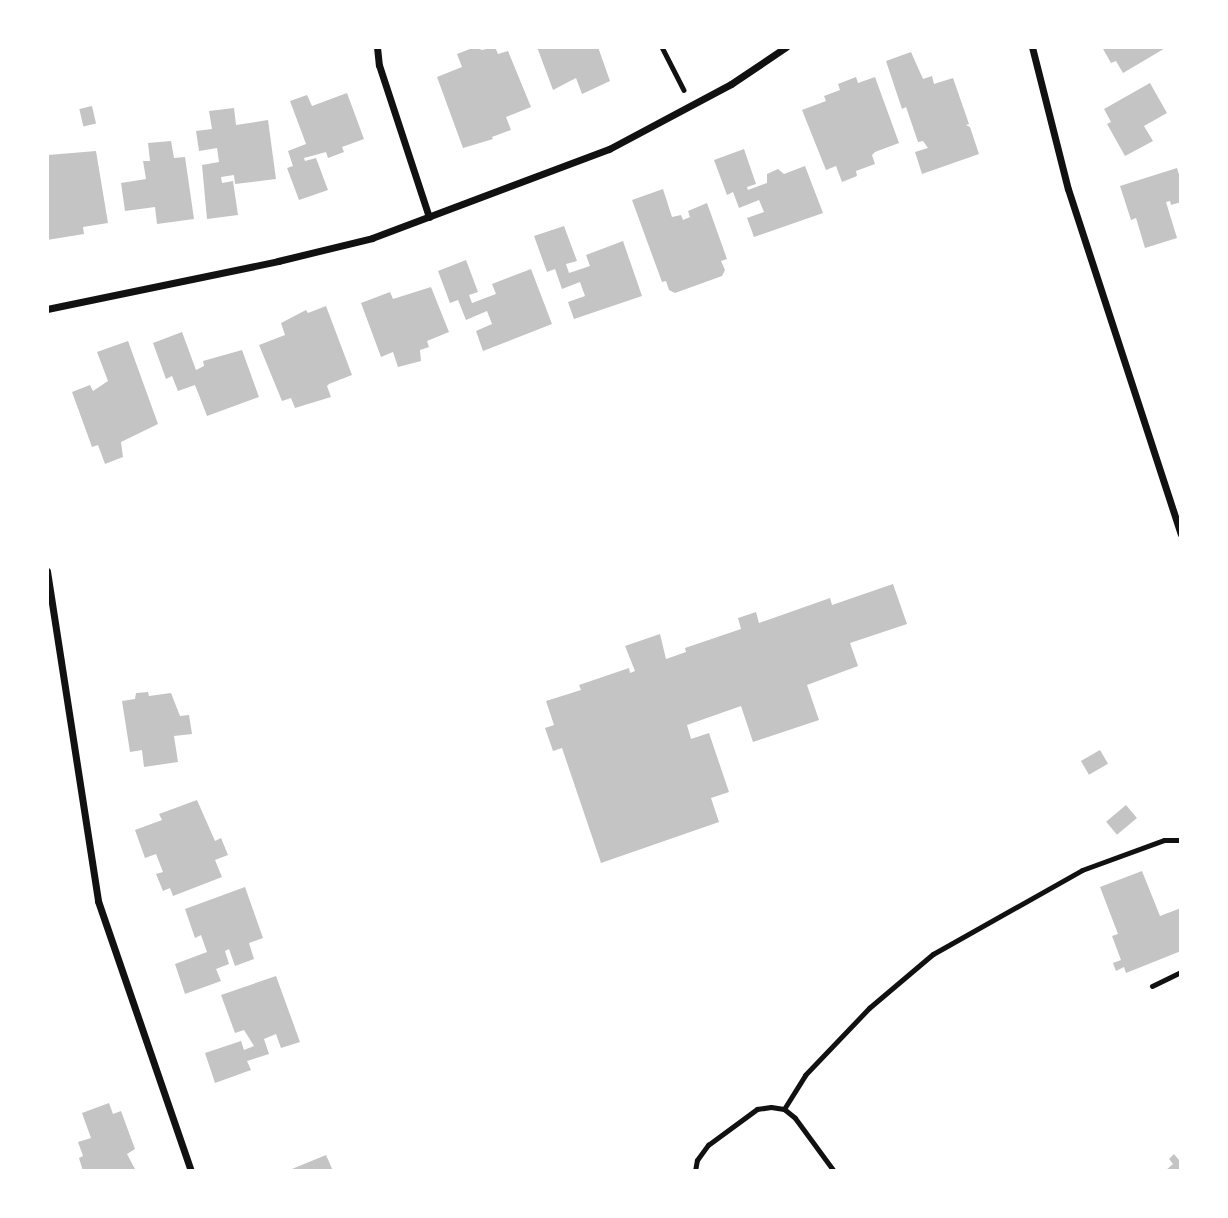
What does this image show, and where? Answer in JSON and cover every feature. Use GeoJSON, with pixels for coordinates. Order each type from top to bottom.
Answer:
{"type":"FeatureCollection","features":[{"type":"Feature","properties":{"kind":"street"},"geometry":{"type":"LineString","coordinates":[[377,47],[379,65],[429,217]]}},
{"type":"Feature","properties":{"kind":"street"},"geometry":{"type":"LineString","coordinates":[[47,309],[278,261],[372,238],[609,149],[692,106],[786,47]]}},
{"type":"Feature","properties":{"kind":"street"},"geometry":{"type":"LineString","coordinates":[[1032,47],[1068,189],[1181,534]]}},
{"type":"Feature","properties":{"kind":"street"},"geometry":{"type":"LineString","coordinates":[[47,571],[98,901],[191,1171]]}},
{"type":"Feature","properties":{"kind":"lane"},"geometry":{"type":"LineString","coordinates":[[784,1109],[805,1075],[851,1027],[933,954],[1082,870],[1164,840],[1181,840]]}},
{"type":"Feature","properties":{"kind":"lane"},"geometry":{"type":"LineString","coordinates":[[1152,986],[1181,972]]}},
{"type":"Feature","properties":{"kind":"lane"},"geometry":{"type":"LineString","coordinates":[[695,1171],[697,1160],[708,1145],[757,1109],[784,1109],[806,1132],[834,1171]]}},
{"type":"Feature","properties":{"kind":"path"},"geometry":{"type":"LineString","coordinates":[[662,47],[692,106]]}},
{"type":"Feature","properties":{"kind":"building"},"geometry":{"type":"Polygon","coordinates":[[[475,47],[482,50],[495,47],[498,54],[508,51],[531,107],[506,117],[511,130],[492,137],[493,139],[463,148],[437,77],[462,67],[457,54],[475,47]]]}},
{"type":"Feature","properties":{"kind":"building"},"geometry":{"type":"Polygon","coordinates":[[[537,47],[598,47],[610,81],[582,94],[576,78],[553,90],[537,47]]]}},
{"type":"Feature","properties":{"kind":"building"},"geometry":{"type":"Polygon","coordinates":[[[1102,47],[1167,47],[1123,73],[1116,61],[1111,63],[1102,47]]]}},
{"type":"Feature","properties":{"kind":"building"},"geometry":{"type":"Polygon","coordinates":[[[911,52],[923,79],[932,76],[934,84],[953,78],[969,124],[966,125],[970,127],[979,154],[922,174],[915,152],[928,148],[923,141],[918,142],[906,107],[902,109],[886,61],[911,52]]]}},
{"type":"Feature","properties":{"kind":"building"},"geometry":{"type":"Polygon","coordinates":[[[856,77],[858,83],[875,77],[899,143],[875,152],[872,155],[875,164],[856,171],[857,176],[842,182],[836,166],[826,170],[802,110],[826,101],[824,96],[840,90],[838,84],[856,77]]]}},
{"type":"Feature","properties":{"kind":"building"},"geometry":{"type":"Polygon","coordinates":[[[1150,83],[1167,113],[1144,126],[1153,141],[1125,156],[1107,124],[1111,122],[1104,109],[1150,83]]]}},
{"type":"Feature","properties":{"kind":"building"},"geometry":{"type":"Polygon","coordinates":[[[347,93],[364,139],[342,147],[344,152],[328,158],[326,152],[304,158],[305,161],[316,158],[328,190],[299,200],[287,168],[293,166],[288,151],[306,144],[290,101],[307,95],[312,106],[347,93]]]}},
{"type":"Feature","properties":{"kind":"building"},"geometry":{"type":"Polygon","coordinates":[[[92,106],[96,124],[83,126],[79,109],[92,106]]]}},
{"type":"Feature","properties":{"kind":"building"},"geometry":{"type":"Polygon","coordinates":[[[234,108],[236,125],[268,120],[276,179],[235,184],[234,175],[221,177],[222,183],[233,181],[238,215],[207,219],[202,165],[219,162],[217,148],[199,151],[196,131],[212,129],[209,111],[234,108]]]}},
{"type":"Feature","properties":{"kind":"building"},"geometry":{"type":"Polygon","coordinates":[[[171,141],[174,158],[185,157],[194,219],[157,224],[155,207],[125,211],[121,183],[146,179],[143,161],[150,161],[148,143],[171,141]]]}},
{"type":"Feature","properties":{"kind":"building"},"geometry":{"type":"Polygon","coordinates":[[[744,149],[756,184],[747,187],[748,190],[767,183],[767,174],[778,169],[784,174],[805,166],[823,213],[754,237],[747,218],[764,212],[759,200],[739,208],[733,192],[727,195],[714,160],[744,149]]]}},
{"type":"Feature","properties":{"kind":"building"},"geometry":{"type":"Polygon","coordinates":[[[96,151],[108,223],[83,227],[84,234],[47,240],[48,155],[96,151]]]}},
{"type":"Feature","properties":{"kind":"building"},"geometry":{"type":"Polygon","coordinates":[[[1177,168],[1181,181],[1181,202],[1171,205],[1170,201],[1166,202],[1177,238],[1145,248],[1136,218],[1131,220],[1120,186],[1177,168]]]}},
{"type":"Feature","properties":{"kind":"building"},"geometry":{"type":"Polygon","coordinates":[[[663,189],[672,217],[681,215],[683,220],[690,217],[688,211],[707,203],[727,259],[721,261],[725,270],[722,276],[675,293],[669,290],[666,281],[662,282],[632,200],[663,189]]]}},
{"type":"Feature","properties":{"kind":"building"},"geometry":{"type":"Polygon","coordinates":[[[564,226],[577,261],[566,264],[569,273],[590,266],[586,255],[623,241],[642,296],[574,319],[568,302],[585,296],[580,282],[562,289],[555,269],[547,272],[534,236],[564,226]]]}},
{"type":"Feature","properties":{"kind":"building"},"geometry":{"type":"Polygon","coordinates":[[[466,260],[478,292],[469,295],[472,303],[496,294],[492,284],[531,269],[552,324],[483,351],[476,331],[492,324],[487,311],[466,320],[458,300],[450,303],[438,271],[466,260]]]}},
{"type":"Feature","properties":{"kind":"building"},"geometry":{"type":"Polygon","coordinates":[[[431,287],[449,332],[427,341],[429,347],[420,350],[421,361],[398,367],[393,352],[381,357],[361,303],[390,292],[393,299],[431,287]]]}},
{"type":"Feature","properties":{"kind":"building"},"geometry":{"type":"Polygon","coordinates":[[[326,306],[352,375],[327,386],[331,397],[295,408],[291,398],[282,401],[259,345],[285,335],[281,323],[306,310],[308,313],[326,306]]]}},
{"type":"Feature","properties":{"kind":"building"},"geometry":{"type":"Polygon","coordinates":[[[182,332],[196,370],[204,366],[203,361],[242,350],[259,397],[207,416],[195,385],[178,391],[172,376],[166,379],[153,343],[182,332]]]}},
{"type":"Feature","properties":{"kind":"building"},"geometry":{"type":"Polygon","coordinates":[[[128,341],[158,424],[121,442],[123,457],[105,464],[98,445],[92,447],[72,392],[90,385],[93,391],[108,381],[97,352],[128,341]]]}},
{"type":"Feature","properties":{"kind":"building"},"geometry":{"type":"Polygon","coordinates":[[[893,584],[907,624],[850,643],[858,666],[807,685],[819,720],[753,742],[741,706],[687,725],[691,739],[709,733],[729,792],[711,798],[719,822],[601,863],[562,748],[553,751],[545,728],[554,725],[546,701],[581,690],[579,685],[629,668],[630,673],[635,671],[625,646],[660,634],[666,659],[686,652],[685,648],[741,629],[738,618],[756,612],[759,623],[830,598],[832,605],[893,584]]]}},
{"type":"Feature","properties":{"kind":"building"},"geometry":{"type":"Polygon","coordinates":[[[148,692],[149,696],[171,693],[180,716],[189,715],[192,734],[174,736],[178,762],[144,767],[142,750],[130,752],[122,701],[135,699],[136,693],[148,692]]]}},
{"type":"Feature","properties":{"kind":"building"},"geometry":{"type":"Polygon","coordinates":[[[1100,750],[1108,764],[1089,775],[1081,761],[1100,750]]]}},
{"type":"Feature","properties":{"kind":"building"},"geometry":{"type":"Polygon","coordinates":[[[197,800],[215,841],[221,838],[228,855],[215,860],[222,877],[173,896],[170,888],[163,891],[156,874],[163,872],[156,854],[145,858],[135,830],[162,820],[159,814],[197,800]]]}},
{"type":"Feature","properties":{"kind":"building"},"geometry":{"type":"Polygon","coordinates":[[[1126,805],[1137,818],[1117,835],[1106,822],[1126,805]]]}},
{"type":"Feature","properties":{"kind":"building"},"geometry":{"type":"Polygon","coordinates":[[[1142,871],[1160,916],[1181,908],[1181,951],[1126,973],[1124,967],[1116,971],[1113,963],[1121,960],[1112,936],[1118,934],[1100,887],[1142,871]]]}},
{"type":"Feature","properties":{"kind":"building"},"geometry":{"type":"Polygon","coordinates":[[[245,887],[263,938],[249,943],[254,959],[235,966],[229,949],[225,951],[229,964],[216,969],[221,981],[185,994],[175,964],[207,952],[201,935],[195,938],[185,909],[245,887]]]}},
{"type":"Feature","properties":{"kind":"building"},"geometry":{"type":"Polygon","coordinates":[[[276,976],[300,1042],[281,1048],[276,1034],[264,1039],[269,1054],[247,1061],[251,1070],[215,1083],[205,1053],[241,1041],[244,1050],[254,1046],[244,1030],[235,1033],[221,995],[276,976]]]}},
{"type":"Feature","properties":{"kind":"building"},"geometry":{"type":"Polygon","coordinates":[[[109,1103],[113,1114],[121,1111],[135,1149],[127,1154],[136,1171],[83,1171],[79,1158],[83,1156],[78,1142],[91,1138],[82,1113],[109,1103]]]}},
{"type":"Feature","properties":{"kind":"building"},"geometry":{"type":"Polygon","coordinates":[[[1174,1154],[1179,1160],[1181,1158],[1181,1171],[1165,1171],[1173,1164],[1169,1159],[1174,1154]]]}},
{"type":"Feature","properties":{"kind":"building"},"geometry":{"type":"Polygon","coordinates":[[[326,1155],[333,1171],[287,1171],[326,1155]]]}}]}
